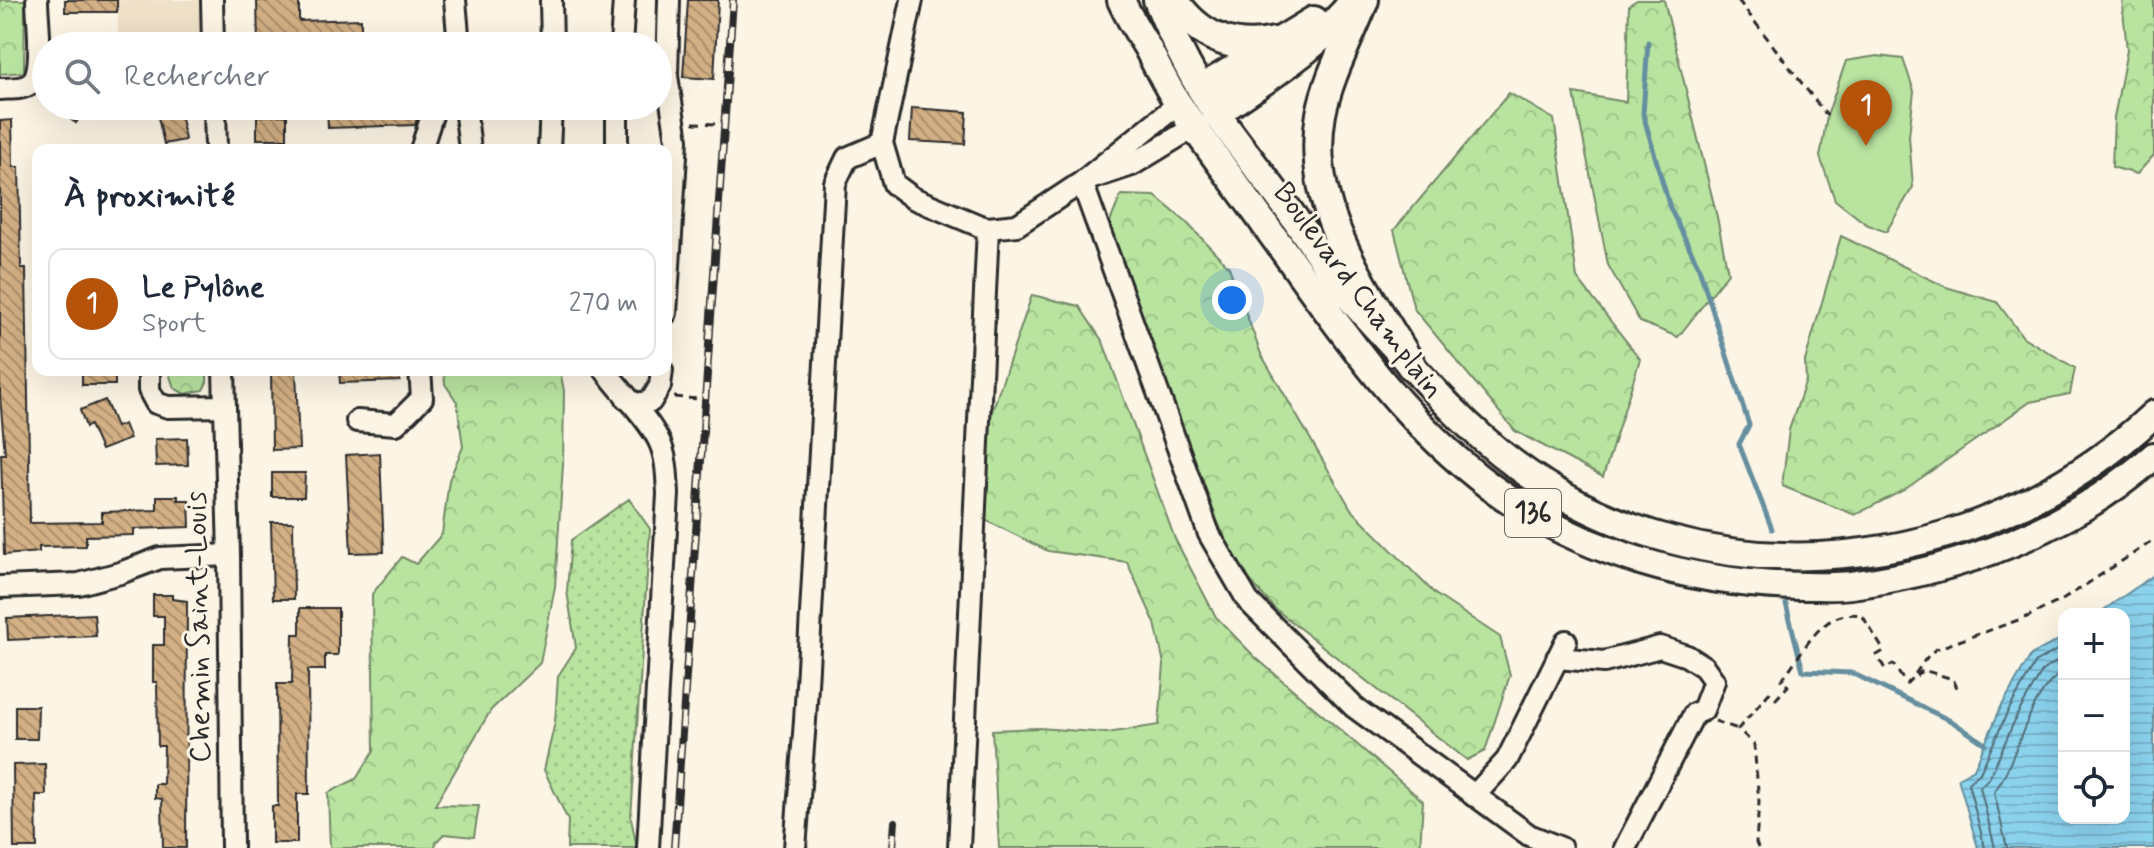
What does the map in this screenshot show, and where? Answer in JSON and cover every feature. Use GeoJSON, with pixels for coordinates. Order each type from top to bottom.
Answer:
{"type":"FeatureCollection","features":[{"type":"Feature","properties":{"kind":"highway"},"geometry":{"type":"LineString","coordinates":[[1174,0],[1199,29],[1228,43],[1260,45],[1286,39]]}},
{"type":"Feature","properties":{"kind":"highway"},"geometry":{"type":"LineString","coordinates":[[1198,108],[1286,39],[1312,23],[1333,0]]}},
{"type":"Feature","properties":{"kind":"highway"},"geometry":{"type":"LineString","coordinates":[[1198,108],[1312,43],[1335,24],[1355,0]]}},
{"type":"Feature","properties":{"kind":"highway"},"geometry":{"type":"LineString","coordinates":[[1364,0],[1329,85],[1321,113],[1318,159],[1323,188],[1351,266],[1411,365]]}},
{"type":"Feature","properties":{"kind":"main road","name":"Boulevard Champlain"},"geometry":{"type":"LineString","coordinates":[[1121,0],[1198,108],[1380,383],[1429,435],[1492,488],[1586,541],[1658,567],[1715,579],[1774,585],[1848,586],[1972,559],[2044,530],[2099,499],[2154,456]]}},
{"type":"Feature","properties":{"kind":"main road","name":"Boulevard Champlain"},"geometry":{"type":"LineString","coordinates":[[1157,0],[1198,108],[1287,208],[1347,293],[1453,414],[1512,462],[1566,497],[1608,518],[1664,538],[1724,551],[1797,558],[1906,546],[1974,527],[2021,507],[2069,480],[2131,436],[2154,414]]}},
{"type":"Feature","properties":{"kind":"street"},"geometry":{"type":"LineString","coordinates":[[37,0],[38,32]]}},
{"type":"Feature","properties":{"kind":"street"},"geometry":{"type":"LineString","coordinates":[[212,0],[213,32]]}},
{"type":"Feature","properties":{"kind":"street"},"geometry":{"type":"LineString","coordinates":[[455,0],[458,32]]}},
{"type":"Feature","properties":{"kind":"street"},"geometry":{"type":"LineString","coordinates":[[551,0],[552,32]]}},
{"type":"Feature","properties":{"kind":"street"},"geometry":{"type":"LineString","coordinates":[[622,32],[624,0]]}},
{"type":"Feature","properties":{"kind":"street"},"geometry":{"type":"LineString","coordinates":[[668,32],[669,0]]}},
{"type":"Feature","properties":{"kind":"street"},"geometry":{"type":"LineString","coordinates":[[912,0],[882,143],[894,184],[913,198],[988,228],[1017,225],[1198,108]]}},
{"type":"Feature","properties":{"kind":"street"},"geometry":{"type":"LineString","coordinates":[[0,89],[21,88],[32,82]]}},
{"type":"Feature","properties":{"kind":"street"},"geometry":{"type":"LineString","coordinates":[[672,105],[677,140],[672,219]]}},
{"type":"Feature","properties":{"kind":"street"},"geometry":{"type":"LineString","coordinates":[[215,120],[216,144]]}},
{"type":"Feature","properties":{"kind":"street"},"geometry":{"type":"LineString","coordinates":[[423,144],[431,120]]}},
{"type":"Feature","properties":{"kind":"street"},"geometry":{"type":"LineString","coordinates":[[467,120],[469,144]]}},
{"type":"Feature","properties":{"kind":"street"},"geometry":{"type":"LineString","coordinates":[[549,144],[550,120]]}},
{"type":"Feature","properties":{"kind":"street"},"geometry":{"type":"LineString","coordinates":[[617,120],[617,144]]}},
{"type":"Feature","properties":{"kind":"street"},"geometry":{"type":"LineString","coordinates":[[795,848],[835,183],[847,158],[882,143]]}},
{"type":"Feature","properties":{"kind":"street"},"geometry":{"type":"LineString","coordinates":[[1082,182],[1209,534],[1248,601],[1354,707],[1529,835],[1561,848]]}},
{"type":"Feature","properties":{"kind":"street"},"geometry":{"type":"LineString","coordinates":[[959,848],[988,228]]}},
{"type":"Feature","properties":{"kind":"street"},"geometry":{"type":"LineString","coordinates":[[149,376],[149,390],[156,403],[168,407],[225,406]]}},
{"type":"Feature","properties":{"kind":"street","name":"Chemin Saint-Louis"},"geometry":{"type":"LineString","coordinates":[[224,376],[232,848]]}},
{"type":"Feature","properties":{"kind":"street"},"geometry":{"type":"LineString","coordinates":[[357,421],[396,424],[422,398],[420,376]]}},
{"type":"Feature","properties":{"kind":"street"},"geometry":{"type":"LineString","coordinates":[[610,376],[654,432],[664,456],[668,494],[648,848]]}},
{"type":"Feature","properties":{"kind":"street"},"geometry":{"type":"LineString","coordinates":[[627,399],[642,404],[655,396],[660,376]]}},
{"type":"Feature","properties":{"kind":"street"},"geometry":{"type":"LineString","coordinates":[[0,587],[79,584],[160,558],[229,555]]}},
{"type":"Feature","properties":{"kind":"street"},"geometry":{"type":"LineString","coordinates":[[1474,796],[1507,760],[1561,650],[1604,662],[1660,647],[1687,656],[1704,667],[1714,681],[1703,710],[1694,714],[1625,848]]}},
{"type":"Feature","properties":{"kind":"path"},"geometry":{"type":"LineString","coordinates":[[1738,0],[1827,116]]}},
{"type":"Feature","properties":{"kind":"path"},"geometry":{"type":"LineString","coordinates":[[675,122],[717,124]]}},
{"type":"Feature","properties":{"kind":"path"},"geometry":{"type":"LineString","coordinates":[[655,396],[698,399]]}},
{"type":"Feature","properties":{"kind":"path"},"geometry":{"type":"LineString","coordinates":[[1913,678],[1924,658],[1936,649],[2027,617],[2064,599],[2154,540]]}},
{"type":"Feature","properties":{"kind":"path"},"geometry":{"type":"LineString","coordinates":[[1758,848],[1759,802],[1754,744],[1738,729],[1769,693],[1776,699],[1788,686],[1781,680],[1792,669],[1803,648],[1830,619],[1850,613],[1862,615],[1884,651],[1877,655],[1885,669],[1893,664],[1906,684],[1923,670],[1933,671],[1953,679],[1958,690]]}},
{"type":"Feature","properties":{"kind":"shaded area"},"geometry":{"type":"Polygon","coordinates":[[[118,0],[200,0],[201,32],[118,32],[118,0]]]}},
{"type":"Feature","properties":{"kind":"green space"},"geometry":{"type":"Polygon","coordinates":[[[0,0],[25,0],[24,72],[0,74],[0,0]]]}},
{"type":"Feature","properties":{"kind":"green space"},"geometry":{"type":"Polygon","coordinates":[[[1637,0],[1664,0],[1728,273],[1678,337],[1640,322],[1608,265],[1574,93],[1626,102],[1629,5],[1637,0]]]}},
{"type":"Feature","properties":{"kind":"green space"},"geometry":{"type":"Polygon","coordinates":[[[2122,0],[2154,0],[2154,155],[2137,174],[2112,167],[2114,118],[2127,50],[2122,0]]]}},
{"type":"Feature","properties":{"kind":"green space"},"geometry":{"type":"Polygon","coordinates":[[[1877,56],[1903,59],[1914,91],[1909,136],[1913,187],[1886,232],[1866,224],[1835,200],[1820,157],[1827,116],[1846,61],[1877,56]]]}},
{"type":"Feature","properties":{"kind":"green space"},"geometry":{"type":"Polygon","coordinates":[[[1509,93],[1554,119],[1577,278],[1640,359],[1603,477],[1515,431],[1414,309],[1394,230],[1509,93]]]}},
{"type":"Feature","properties":{"kind":"green space"},"geometry":{"type":"Polygon","coordinates":[[[1121,195],[1155,196],[1186,222],[1229,267],[1261,354],[1351,509],[1435,594],[1500,637],[1510,675],[1485,751],[1467,760],[1274,608],[1240,569],[1213,513],[1109,224],[1121,195]]]}},
{"type":"Feature","properties":{"kind":"green space"},"geometry":{"type":"Polygon","coordinates":[[[1841,236],[1946,287],[1997,302],[2023,337],[2075,368],[2070,394],[2030,402],[1904,490],[1855,515],[1782,486],[1789,430],[1806,380],[1805,361],[1841,236]]]}},
{"type":"Feature","properties":{"kind":"green space"},"geometry":{"type":"Polygon","coordinates":[[[1032,295],[1079,306],[1103,342],[1175,539],[1216,617],[1255,657],[1423,801],[1420,848],[999,848],[992,730],[1039,728],[1107,733],[1159,725],[1164,664],[1155,623],[1127,562],[1048,551],[983,519],[986,429],[1032,295]]]}},
{"type":"Feature","properties":{"kind":"green space"},"geometry":{"type":"Polygon","coordinates":[[[170,376],[207,376],[203,390],[185,394],[174,388],[170,376]]]}},
{"type":"Feature","properties":{"kind":"green space"},"geometry":{"type":"Polygon","coordinates":[[[444,376],[561,376],[564,391],[563,465],[555,587],[540,663],[491,710],[435,805],[479,806],[474,837],[444,834],[436,842],[435,848],[330,848],[328,793],[356,779],[374,751],[372,594],[402,557],[416,564],[442,534],[449,480],[463,447],[457,402],[445,384],[444,376]]]}},
{"type":"Feature","properties":{"kind":"green space"},"geometry":{"type":"Polygon","coordinates":[[[629,499],[650,529],[631,818],[637,848],[567,848],[568,820],[544,770],[555,722],[558,676],[576,648],[567,591],[571,540],[629,499]]]}},
{"type":"Feature","properties":{"kind":"water"},"geometry":{"type":"Polygon","coordinates":[[[2154,575],[2154,848],[1978,848],[1958,778],[1974,769],[2001,707],[2031,655],[2058,640],[2058,824],[2130,824],[2130,608],[2107,608],[2154,575]]]}},
{"type":"Feature","properties":{"kind":"building"},"geometry":{"type":"Polygon","coordinates":[[[65,0],[117,0],[117,12],[65,12],[65,0]]]}},
{"type":"Feature","properties":{"kind":"building"},"geometry":{"type":"Polygon","coordinates":[[[299,0],[299,21],[361,19],[361,32],[258,32],[257,1],[299,0]]]}},
{"type":"Feature","properties":{"kind":"building"},"geometry":{"type":"Polygon","coordinates":[[[688,0],[718,0],[714,79],[683,77],[688,0]]]}},
{"type":"Feature","properties":{"kind":"building"},"geometry":{"type":"Polygon","coordinates":[[[912,108],[967,112],[965,144],[910,141],[912,108]]]}},
{"type":"Feature","properties":{"kind":"building"},"geometry":{"type":"Polygon","coordinates":[[[12,120],[13,167],[19,167],[21,268],[26,268],[30,523],[102,522],[102,512],[157,510],[157,496],[178,496],[178,500],[189,500],[190,527],[134,529],[134,535],[86,536],[86,546],[39,547],[39,552],[4,555],[1,454],[5,454],[0,397],[0,121],[12,120]]]}},
{"type":"Feature","properties":{"kind":"building"},"geometry":{"type":"Polygon","coordinates":[[[159,120],[181,120],[185,140],[164,144],[159,120]]]}},
{"type":"Feature","properties":{"kind":"building"},"geometry":{"type":"Polygon","coordinates":[[[257,120],[287,120],[287,139],[257,139],[257,120]]]}},
{"type":"Feature","properties":{"kind":"building"},"geometry":{"type":"Polygon","coordinates":[[[328,120],[417,120],[415,125],[328,128],[328,120]]]}},
{"type":"Feature","properties":{"kind":"building"},"geometry":{"type":"Polygon","coordinates":[[[82,376],[115,376],[115,385],[82,385],[82,376]]]}},
{"type":"Feature","properties":{"kind":"building"},"geometry":{"type":"Polygon","coordinates":[[[271,376],[296,376],[299,449],[272,450],[271,376]]]}},
{"type":"Feature","properties":{"kind":"building"},"geometry":{"type":"Polygon","coordinates":[[[339,376],[400,376],[400,381],[340,383],[339,376]]]}},
{"type":"Feature","properties":{"kind":"building"},"geometry":{"type":"Polygon","coordinates":[[[105,400],[116,427],[124,424],[130,439],[101,450],[90,425],[86,427],[80,410],[105,400]]]}},
{"type":"Feature","properties":{"kind":"building"},"geometry":{"type":"Polygon","coordinates":[[[187,438],[188,465],[156,466],[155,439],[187,438]]]}},
{"type":"Feature","properties":{"kind":"building"},"geometry":{"type":"Polygon","coordinates":[[[380,453],[384,552],[351,553],[346,455],[380,453]]]}},
{"type":"Feature","properties":{"kind":"building"},"geometry":{"type":"Polygon","coordinates":[[[272,473],[305,473],[304,497],[272,497],[272,473]]]}},
{"type":"Feature","properties":{"kind":"building"},"geometry":{"type":"Polygon","coordinates":[[[271,522],[293,522],[294,599],[273,599],[271,522]]]}},
{"type":"Feature","properties":{"kind":"building"},"geometry":{"type":"Polygon","coordinates":[[[153,595],[172,595],[172,599],[187,601],[186,848],[163,848],[162,799],[155,798],[155,784],[163,784],[164,746],[158,746],[153,645],[164,645],[164,616],[153,616],[153,595]]]}},
{"type":"Feature","properties":{"kind":"building"},"geometry":{"type":"Polygon","coordinates":[[[300,608],[338,608],[338,655],[325,655],[325,670],[308,670],[309,794],[297,794],[297,843],[272,843],[272,806],[278,806],[277,684],[292,684],[293,634],[300,634],[300,608]]]}},
{"type":"Feature","properties":{"kind":"building"},"geometry":{"type":"Polygon","coordinates":[[[94,614],[96,636],[8,640],[7,618],[94,614]]]}},
{"type":"Feature","properties":{"kind":"building"},"geometry":{"type":"Polygon","coordinates":[[[15,706],[38,706],[37,739],[15,739],[15,706]]]}},
{"type":"Feature","properties":{"kind":"building"},"geometry":{"type":"Polygon","coordinates":[[[45,764],[46,795],[36,795],[37,848],[14,848],[13,765],[45,764]]]}},
{"type":"Feature","properties":{"kind":"waterway"},"geometry":{"type":"LineString","coordinates":[[1648,42],[1643,114],[1670,208],[1698,265],[1749,425],[1739,444],[1772,529]]}},
{"type":"Feature","properties":{"kind":"waterway"},"geometry":{"type":"LineString","coordinates":[[1786,604],[1803,671],[1852,673],[1953,722],[1985,744]]}},
{"type":"Feature","properties":{"kind":"railway"},"geometry":{"type":"LineString","coordinates":[[674,848],[733,0]]}},
{"type":"Feature","properties":{"kind":"railway"},"geometry":{"type":"LineString","coordinates":[[893,848],[895,822]]}},
{"type":"Feature","properties":{"kind":"place","name":"Le Pylône"},"geometry":{"type":"Point","coordinates":[1866,146]}}]}
